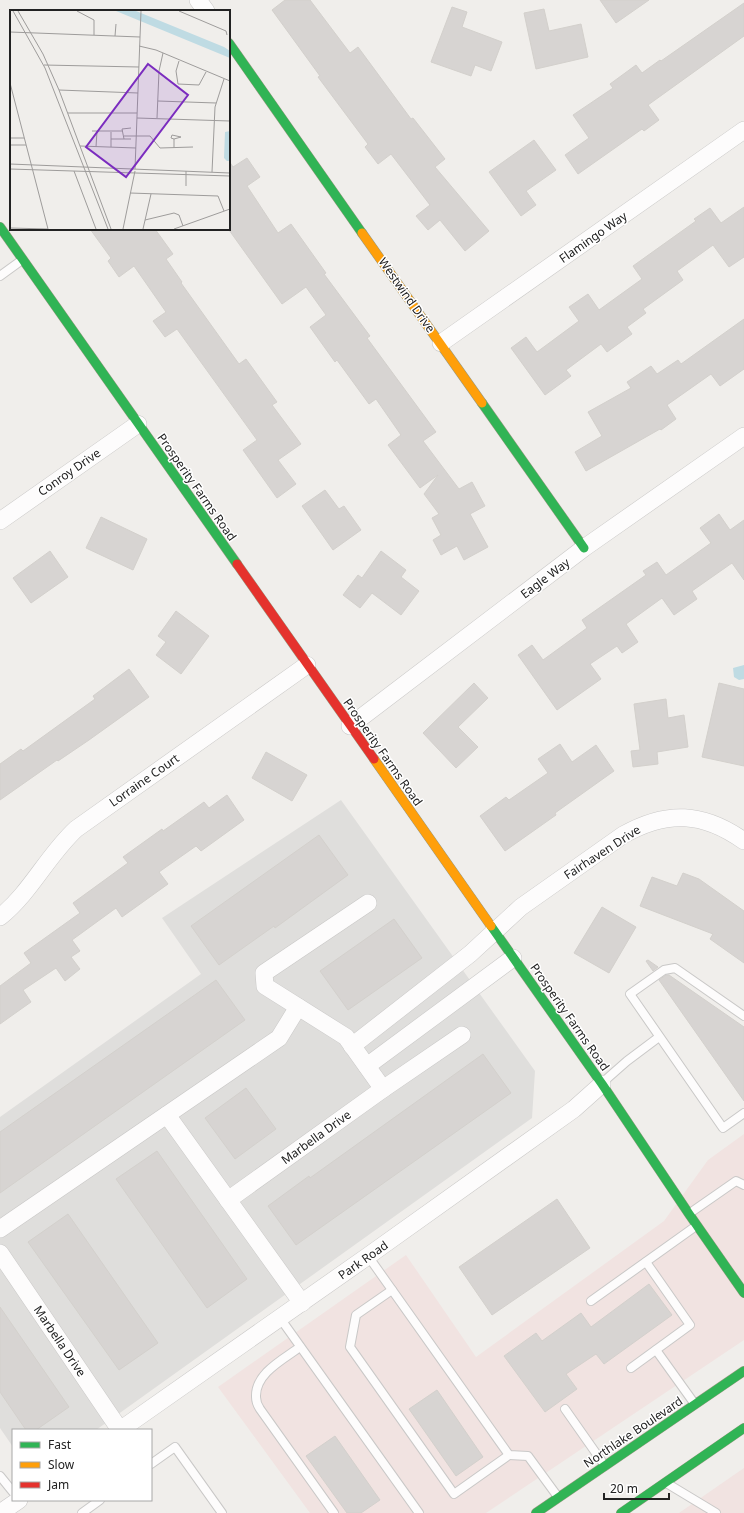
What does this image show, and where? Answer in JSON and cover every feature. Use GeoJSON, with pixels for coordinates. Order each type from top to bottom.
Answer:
{"type":"FeatureCollection","features":[{"type":"Feature","properties":{"kind":"street"},"geometry":{"type":"LineString","coordinates":[[198,0],[205,10]]}},
{"type":"Feature","properties":{"kind":"street","name":"Westwind Drive"},"geometry":{"type":"LineString","coordinates":[[230,44],[584,548]]}},
{"type":"Feature","properties":{"kind":"street","name":"Flamingo Way"},"geometry":{"type":"LineString","coordinates":[[441,343],[744,130]]}},
{"type":"Feature","properties":{"kind":"street","name":"Prosperity Farms Road"},"geometry":{"type":"LineString","coordinates":[[0,227],[602,1084],[688,1214],[744,1293]]}},
{"type":"Feature","properties":{"kind":"street","name":"Conroy Drive"},"geometry":{"type":"LineString","coordinates":[[0,521],[138,424]]}},
{"type":"Feature","properties":{"kind":"street","name":"Eagle Way"},"geometry":{"type":"LineString","coordinates":[[350,726],[584,548],[744,436]]}},
{"type":"Feature","properties":{"kind":"street","name":"Lorraine Court"},"geometry":{"type":"LineString","coordinates":[[0,917],[21,898],[33,884],[63,841],[76,829],[307,665]]}},
{"type":"Feature","properties":{"kind":"street","name":"Fairhaven Drive"},"geometry":{"type":"LineString","coordinates":[[495,931],[521,907],[638,826],[654,821],[684,818],[700,820],[716,824],[744,841]]}},
{"type":"Feature","properties":{"kind":"street"},"geometry":{"type":"LineString","coordinates":[[368,903],[264,973],[265,986],[346,1037],[384,1089]]}},
{"type":"Feature","properties":{"kind":"street"},"geometry":{"type":"LineString","coordinates":[[352,1046],[470,954],[495,931]]}},
{"type":"Feature","properties":{"kind":"street"},"geometry":{"type":"LineString","coordinates":[[366,1066],[513,958]]}},
{"type":"Feature","properties":{"kind":"street"},"geometry":{"type":"LineString","coordinates":[[0,1229],[279,1038],[298,1007]]}},
{"type":"Feature","properties":{"kind":"street","name":"Marbella Drive"},"geometry":{"type":"LineString","coordinates":[[228,1200],[462,1035]]}},
{"type":"Feature","properties":{"kind":"street","name":"Park Road"},"geometry":{"type":"LineString","coordinates":[[121,1429],[574,1109],[602,1084]]}},
{"type":"Feature","properties":{"kind":"street"},"geometry":{"type":"LineString","coordinates":[[167,1115],[302,1302]]}},
{"type":"Feature","properties":{"kind":"street","name":"Marbella Drive"},"geometry":{"type":"LineString","coordinates":[[0,1253],[119,1429]]}},
{"type":"Feature","properties":{"kind":"street","name":"Northlake Boulevard"},"geometry":{"type":"LineString","coordinates":[[536,1513],[744,1371]]}},
{"type":"Feature","properties":{"kind":"street"},"geometry":{"type":"LineString","coordinates":[[621,1513],[744,1428]]}},
{"type":"Feature","properties":{"kind":"street"},"geometry":{"type":"LineString","coordinates":[[0,1513],[18,1501]]}},
{"type":"Feature","properties":{"kind":"lane"},"geometry":{"type":"LineString","coordinates":[[0,276],[23,260]]}},
{"type":"Feature","properties":{"kind":"lane"},"geometry":{"type":"LineString","coordinates":[[744,1016],[675,968],[660,973],[630,994],[723,1128],[744,1113]]}},
{"type":"Feature","properties":{"kind":"lane"},"geometry":{"type":"LineString","coordinates":[[602,1084],[627,1061],[659,1037]]}},
{"type":"Feature","properties":{"kind":"lane"},"geometry":{"type":"LineString","coordinates":[[688,1214],[736,1181],[744,1185]]}},
{"type":"Feature","properties":{"kind":"lane"},"geometry":{"type":"LineString","coordinates":[[591,1302],[697,1226]]}},
{"type":"Feature","properties":{"kind":"lane"},"geometry":{"type":"LineString","coordinates":[[368,1256],[509,1455]]}},
{"type":"Feature","properties":{"kind":"lane"},"geometry":{"type":"LineString","coordinates":[[631,1368],[690,1325],[646,1262]]}},
{"type":"Feature","properties":{"kind":"lane"},"geometry":{"type":"LineString","coordinates":[[392,1290],[356,1315],[350,1347],[454,1494],[509,1455],[528,1456],[558,1498]]}},
{"type":"Feature","properties":{"kind":"lane"},"geometry":{"type":"LineString","coordinates":[[280,1318],[419,1513]]}},
{"type":"Feature","properties":{"kind":"lane"},"geometry":{"type":"LineString","coordinates":[[300,1346],[273,1366],[262,1379],[257,1389],[256,1399],[260,1409],[334,1513]]}},
{"type":"Feature","properties":{"kind":"lane"},"geometry":{"type":"LineString","coordinates":[[656,1350],[695,1405]]}},
{"type":"Feature","properties":{"kind":"lane"},"geometry":{"type":"LineString","coordinates":[[565,1409],[605,1466]]}},
{"type":"Feature","properties":{"kind":"lane"},"geometry":{"type":"LineString","coordinates":[[152,1463],[175,1447],[222,1513]]}},
{"type":"Feature","properties":{"kind":"lane"},"geometry":{"type":"LineString","coordinates":[[0,1476],[12,1491]]}},
{"type":"Feature","properties":{"kind":"lane"},"geometry":{"type":"LineString","coordinates":[[665,1482],[716,1513]]}},
{"type":"Feature","properties":{"kind":"lane"},"geometry":{"type":"LineString","coordinates":[[82,1513],[99,1501]]}},
{"type":"Feature","properties":{"kind":"lane"},"geometry":{"type":"LineString","coordinates":[[636,1503],[640,1513]]}},
{"type":"Feature","properties":{"kind":"shaded area"},"geometry":{"type":"Polygon","coordinates":[[[341,800],[535,1071],[532,1118],[97,1429],[12,1429],[12,1446],[0,1428],[0,1117],[201,974],[162,918],[341,800]]]}},
{"type":"Feature","properties":{"kind":"shaded area"},"geometry":{"type":"Polygon","coordinates":[[[744,1134],[744,1340],[486,1513],[310,1513],[218,1387],[406,1255],[476,1357],[664,1221],[708,1160],[744,1134]]]}},
{"type":"Feature","properties":{"kind":"shaded area"},"geometry":{"type":"Polygon","coordinates":[[[744,1468],[744,1513],[679,1513],[744,1468]]]}},
{"type":"Feature","properties":{"kind":"water"},"geometry":{"type":"Polygon","coordinates":[[[744,665],[744,679],[739,680],[734,677],[733,668],[744,665]]]}},
{"type":"Feature","properties":{"kind":"building"},"geometry":{"type":"Polygon","coordinates":[[[285,0],[310,0],[350,53],[358,47],[411,119],[413,118],[445,159],[435,167],[489,231],[465,251],[440,220],[428,230],[416,216],[430,205],[391,154],[378,164],[365,147],[368,144],[318,77],[320,76],[272,10],[285,0]]]}},
{"type":"Feature","properties":{"kind":"building"},"geometry":{"type":"Polygon","coordinates":[[[600,0],[649,0],[616,23],[600,0]]]}},
{"type":"Feature","properties":{"kind":"building"},"geometry":{"type":"Polygon","coordinates":[[[744,3],[744,36],[648,105],[659,120],[644,131],[642,129],[578,174],[565,155],[589,138],[573,115],[613,88],[610,84],[636,65],[642,73],[744,3]]]}},
{"type":"Feature","properties":{"kind":"building"},"geometry":{"type":"Polygon","coordinates":[[[452,7],[467,12],[462,27],[502,42],[491,71],[475,65],[471,76],[431,62],[452,7]]]}},
{"type":"Feature","properties":{"kind":"building"},"geometry":{"type":"Polygon","coordinates":[[[544,9],[549,31],[581,24],[588,57],[536,69],[524,13],[544,9]]]}},
{"type":"Feature","properties":{"kind":"building"},"geometry":{"type":"Polygon","coordinates":[[[534,140],[556,170],[526,191],[536,205],[521,216],[489,172],[534,140]]]}},
{"type":"Feature","properties":{"kind":"building"},"geometry":{"type":"Polygon","coordinates":[[[247,158],[260,177],[247,186],[278,233],[291,224],[326,273],[324,274],[370,336],[367,338],[436,432],[423,441],[459,489],[472,482],[485,506],[470,514],[488,547],[464,560],[457,546],[441,555],[433,540],[441,535],[432,518],[439,514],[424,494],[438,475],[420,488],[388,445],[401,435],[376,399],[369,404],[337,360],[335,362],[310,327],[326,315],[306,287],[282,304],[229,230],[230,162],[233,167],[247,158]]]}},
{"type":"Feature","properties":{"kind":"building"},"geometry":{"type":"Polygon","coordinates":[[[744,207],[744,257],[729,267],[713,245],[677,271],[683,280],[643,309],[646,313],[627,327],[632,334],[607,352],[601,344],[566,370],[571,376],[545,395],[511,348],[526,337],[537,352],[579,321],[569,307],[588,294],[599,310],[642,279],[633,266],[696,221],[694,219],[710,208],[721,223],[744,207]]]}},
{"type":"Feature","properties":{"kind":"building"},"geometry":{"type":"Polygon","coordinates":[[[91,230],[156,230],[173,254],[166,259],[182,282],[181,283],[239,364],[246,359],[277,402],[272,405],[301,444],[278,460],[296,484],[277,498],[243,450],[257,440],[177,329],[165,337],[153,321],[166,312],[134,266],[119,277],[108,261],[111,258],[91,230]]]}},
{"type":"Feature","properties":{"kind":"building"},"geometry":{"type":"Polygon","coordinates":[[[744,319],[744,369],[720,386],[711,374],[667,405],[676,419],[661,430],[660,429],[586,471],[575,452],[602,436],[588,412],[631,388],[627,382],[651,366],[657,374],[678,360],[681,364],[744,319]]]}},
{"type":"Feature","properties":{"kind":"building"},"geometry":{"type":"Polygon","coordinates":[[[325,490],[339,509],[344,506],[361,530],[333,550],[302,506],[325,490]]]}},
{"type":"Feature","properties":{"kind":"building"},"geometry":{"type":"Polygon","coordinates":[[[719,514],[730,530],[744,520],[744,580],[732,563],[692,591],[697,599],[674,615],[662,598],[626,624],[638,642],[622,653],[617,646],[590,664],[601,679],[557,710],[518,655],[532,645],[543,660],[587,628],[582,620],[646,575],[643,571],[657,562],[666,575],[711,543],[700,528],[719,514]]]}},
{"type":"Feature","properties":{"kind":"building"},"geometry":{"type":"Polygon","coordinates":[[[101,517],[147,539],[133,570],[86,548],[101,517]]]}},
{"type":"Feature","properties":{"kind":"building"},"geometry":{"type":"Polygon","coordinates":[[[50,551],[68,577],[31,603],[13,578],[50,551]]]}},
{"type":"Feature","properties":{"kind":"building"},"geometry":{"type":"Polygon","coordinates":[[[381,551],[406,570],[401,577],[419,591],[401,615],[372,593],[360,608],[343,595],[358,575],[362,578],[381,551]]]}},
{"type":"Feature","properties":{"kind":"building"},"geometry":{"type":"Polygon","coordinates":[[[176,611],[209,636],[181,674],[156,655],[166,642],[158,636],[176,611]]]}},
{"type":"Feature","properties":{"kind":"building"},"geometry":{"type":"Polygon","coordinates":[[[129,669],[149,697],[89,740],[58,761],[57,760],[0,800],[0,764],[21,749],[23,751],[95,699],[93,696],[129,669]]]}},
{"type":"Feature","properties":{"kind":"building"},"geometry":{"type":"Polygon","coordinates":[[[474,683],[488,698],[458,727],[478,747],[456,768],[423,733],[474,683]]]}},
{"type":"Feature","properties":{"kind":"building"},"geometry":{"type":"Polygon","coordinates":[[[719,683],[744,689],[744,766],[702,757],[719,683]]]}},
{"type":"Feature","properties":{"kind":"building"},"geometry":{"type":"Polygon","coordinates":[[[666,699],[668,718],[684,715],[688,747],[657,752],[658,764],[633,767],[631,751],[640,750],[634,704],[666,699]]]}},
{"type":"Feature","properties":{"kind":"building"},"geometry":{"type":"Polygon","coordinates":[[[560,744],[572,762],[596,745],[614,771],[505,851],[480,816],[506,797],[509,800],[548,773],[538,759],[560,744]]]}},
{"type":"Feature","properties":{"kind":"building"},"geometry":{"type":"Polygon","coordinates":[[[266,752],[307,775],[292,801],[252,778],[266,752]]]}},
{"type":"Feature","properties":{"kind":"building"},"geometry":{"type":"Polygon","coordinates":[[[227,795],[244,820],[201,851],[196,846],[159,872],[168,884],[122,917],[116,908],[72,940],[80,951],[71,957],[80,969],[65,981],[56,968],[23,990],[31,1002],[0,1024],[0,986],[31,963],[24,953],[80,913],[73,903],[128,863],[123,857],[162,829],[163,831],[204,802],[209,808],[227,795]]]}},
{"type":"Feature","properties":{"kind":"building"},"geometry":{"type":"Polygon","coordinates":[[[319,835],[348,875],[275,928],[274,926],[219,965],[191,926],[319,835]]]}},
{"type":"Feature","properties":{"kind":"building"},"geometry":{"type":"Polygon","coordinates":[[[683,873],[699,879],[744,911],[744,963],[710,939],[713,934],[640,906],[652,877],[677,886],[683,873]]]}},
{"type":"Feature","properties":{"kind":"building"},"geometry":{"type":"Polygon","coordinates":[[[602,907],[636,927],[609,973],[574,953],[602,907]]]}},
{"type":"Feature","properties":{"kind":"building"},"geometry":{"type":"Polygon","coordinates":[[[394,919],[422,958],[348,1010],[320,971],[394,919]]]}},
{"type":"Feature","properties":{"kind":"building"},"geometry":{"type":"Polygon","coordinates":[[[648,960],[658,967],[653,971],[646,961],[648,960]]]}},
{"type":"Feature","properties":{"kind":"building"},"geometry":{"type":"Polygon","coordinates":[[[666,975],[669,975],[744,1027],[744,1101],[659,980],[666,975]]]}},
{"type":"Feature","properties":{"kind":"building"},"geometry":{"type":"Polygon","coordinates":[[[216,980],[245,1020],[0,1193],[0,1132],[216,980]]]}},
{"type":"Feature","properties":{"kind":"building"},"geometry":{"type":"Polygon","coordinates":[[[483,1054],[511,1093],[296,1245],[268,1206],[309,1176],[310,1178],[483,1054]]]}},
{"type":"Feature","properties":{"kind":"building"},"geometry":{"type":"Polygon","coordinates":[[[246,1088],[276,1129],[235,1159],[205,1118],[246,1088]]]}},
{"type":"Feature","properties":{"kind":"building"},"geometry":{"type":"Polygon","coordinates":[[[157,1151],[247,1279],[207,1308],[116,1179],[157,1151]]]}},
{"type":"Feature","properties":{"kind":"building"},"geometry":{"type":"Polygon","coordinates":[[[557,1199],[590,1248],[492,1315],[459,1267],[557,1199]]]}},
{"type":"Feature","properties":{"kind":"building"},"geometry":{"type":"Polygon","coordinates":[[[68,1214],[158,1343],[119,1370],[28,1242],[68,1214]]]}},
{"type":"Feature","properties":{"kind":"building"},"geometry":{"type":"Polygon","coordinates":[[[649,1284],[672,1315],[604,1364],[596,1354],[566,1374],[577,1389],[545,1412],[504,1356],[536,1333],[542,1341],[581,1313],[591,1327],[649,1284]]]}},
{"type":"Feature","properties":{"kind":"building"},"geometry":{"type":"Polygon","coordinates":[[[0,1307],[69,1407],[37,1429],[25,1429],[0,1392],[0,1307]]]}},
{"type":"Feature","properties":{"kind":"building"},"geometry":{"type":"Polygon","coordinates":[[[437,1390],[483,1457],[456,1476],[409,1409],[437,1390]]]}},
{"type":"Feature","properties":{"kind":"building"},"geometry":{"type":"Polygon","coordinates":[[[335,1436],[380,1500],[361,1513],[347,1513],[306,1456],[335,1436]]]}},
{"type":"Feature","properties":{"kind":"traffic: fast"},"geometry":{"type":"LineString","coordinates":[[230,44],[362,233]]}},
{"type":"Feature","properties":{"kind":"traffic: fast"},"geometry":{"type":"LineString","coordinates":[[0,227],[237,564]]}},
{"type":"Feature","properties":{"kind":"traffic: fast"},"geometry":{"type":"LineString","coordinates":[[482,403],[584,548]]}},
{"type":"Feature","properties":{"kind":"traffic: fast"},"geometry":{"type":"LineString","coordinates":[[491,926],[602,1084],[744,1293]]}},
{"type":"Feature","properties":{"kind":"traffic: fast"},"geometry":{"type":"LineString","coordinates":[[536,1513],[744,1371]]}},
{"type":"Feature","properties":{"kind":"traffic: fast"},"geometry":{"type":"LineString","coordinates":[[621,1513],[744,1428]]}},
{"type":"Feature","properties":{"kind":"traffic: slow"},"geometry":{"type":"LineString","coordinates":[[362,233],[482,403]]}},
{"type":"Feature","properties":{"kind":"traffic: slow"},"geometry":{"type":"LineString","coordinates":[[374,759],[491,926]]}},
{"type":"Feature","properties":{"kind":"traffic: jam"},"geometry":{"type":"LineString","coordinates":[[237,564],[374,759]]}}]}
